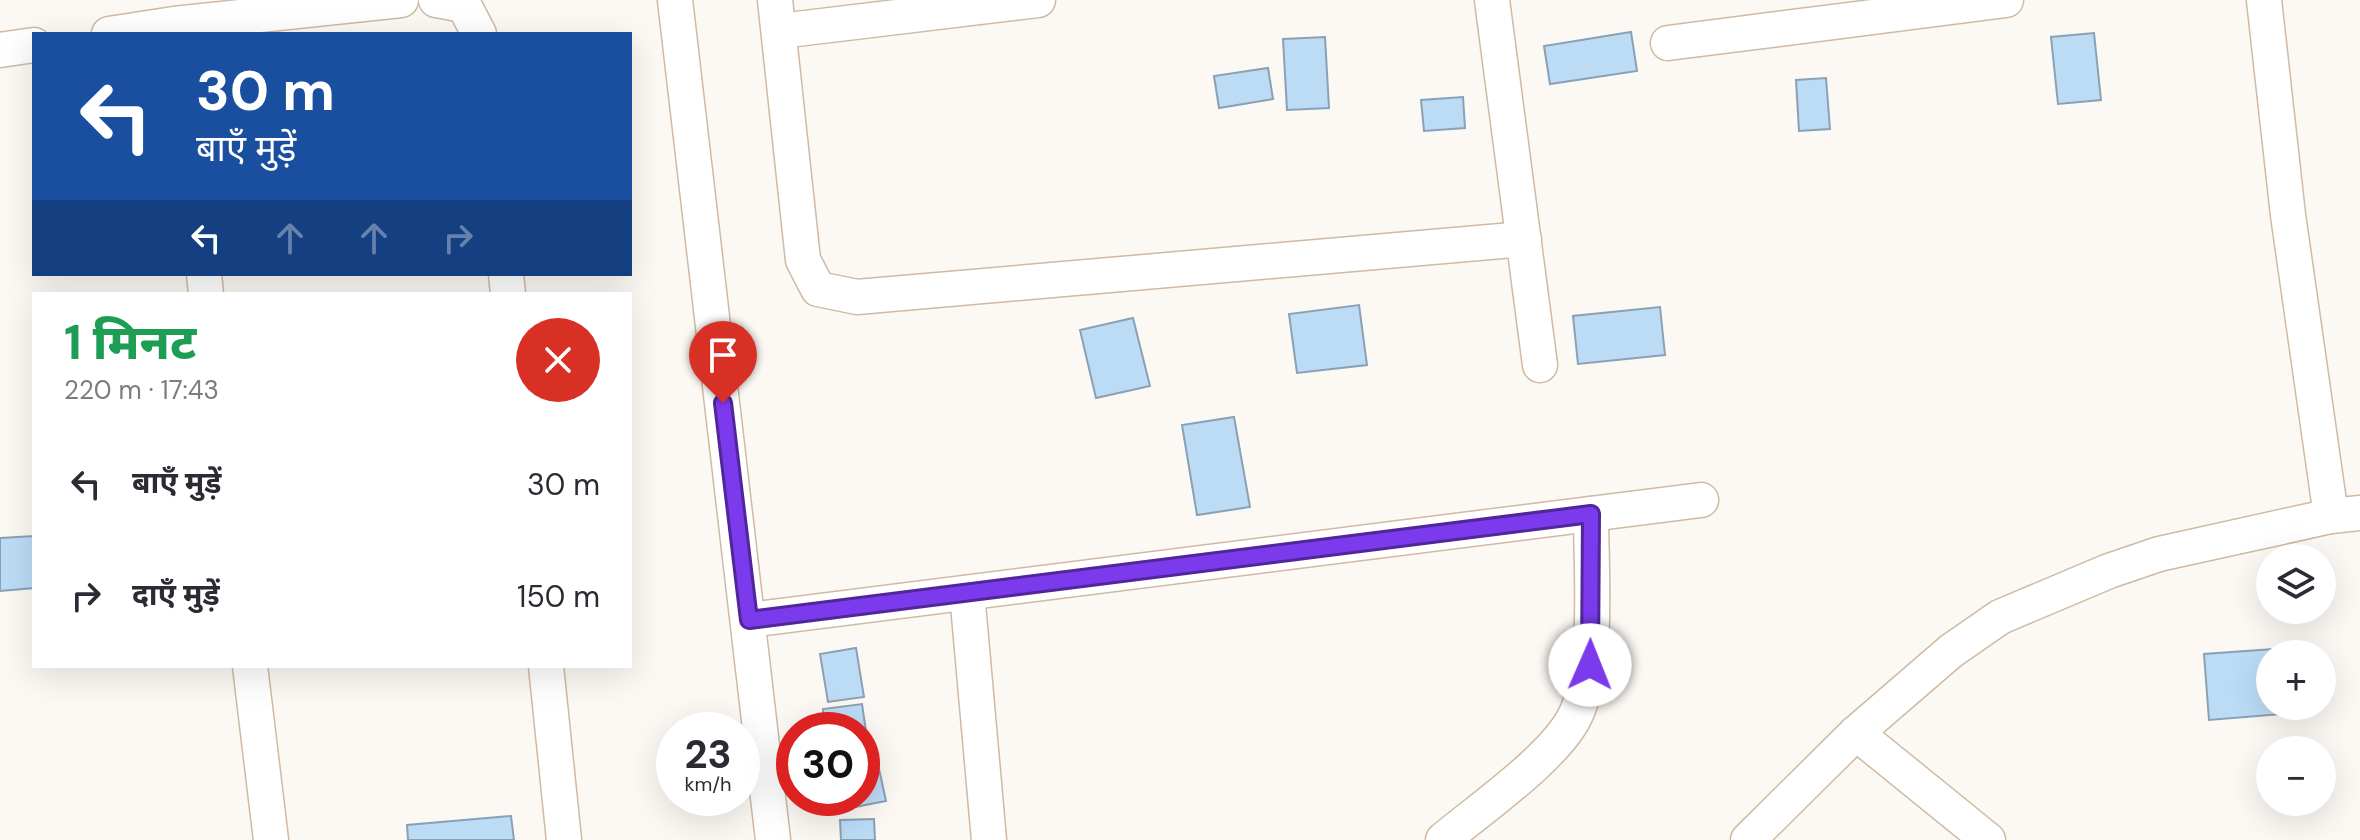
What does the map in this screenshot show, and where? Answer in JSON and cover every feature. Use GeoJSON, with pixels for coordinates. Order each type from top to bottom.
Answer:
{"type":"FeatureCollection","features":[{"type":"Feature","properties":{"kind":"street"},"geometry":{"type":"LineString","coordinates":[[135,32],[401,0]]}},
{"type":"Feature","properties":{"kind":"street"},"geometry":{"type":"LineString","coordinates":[[436,0],[464,5],[478,32]]}},
{"type":"Feature","properties":{"kind":"street"},"geometry":{"type":"LineString","coordinates":[[675,0],[773,840]]}},
{"type":"Feature","properties":{"kind":"street"},"geometry":{"type":"LineString","coordinates":[[1038,0],[778,16],[803,260],[818,289],[857,297],[1524,239]]}},
{"type":"Feature","properties":{"kind":"street"},"geometry":{"type":"LineString","coordinates":[[1492,0],[1540,365]]}},
{"type":"Feature","properties":{"kind":"street"},"geometry":{"type":"LineString","coordinates":[[1668,43],[1791,14],[2006,0]]}},
{"type":"Feature","properties":{"kind":"street"},"geometry":{"type":"LineString","coordinates":[[1748,840],[1856,733],[1951,651],[2000,617],[2159,554],[2346,515],[2288,215],[2264,0]]}},
{"type":"Feature","properties":{"kind":"street"},"geometry":{"type":"LineString","coordinates":[[0,50],[32,45]]}},
{"type":"Feature","properties":{"kind":"street"},"geometry":{"type":"LineString","coordinates":[[749,620],[1701,500]]}},
{"type":"Feature","properties":{"kind":"street"},"geometry":{"type":"LineString","coordinates":[[1443,840],[1549,752],[1576,715],[1590,665],[1591,514]]}},
{"type":"Feature","properties":{"kind":"street"},"geometry":{"type":"LineString","coordinates":[[967,593],[989,840]]}},
{"type":"Feature","properties":{"kind":"street"},"geometry":{"type":"LineString","coordinates":[[250,668],[271,840]]}},
{"type":"Feature","properties":{"kind":"street"},"geometry":{"type":"LineString","coordinates":[[546,668],[564,840]]}},
{"type":"Feature","properties":{"kind":"street"},"geometry":{"type":"LineString","coordinates":[[1856,733],[1988,840]]}},
{"type":"Feature","properties":{"kind":"building"},"geometry":{"type":"Polygon","coordinates":[[[1631,32],[1637,71],[1550,84],[1544,46],[1631,32]]]}},
{"type":"Feature","properties":{"kind":"building"},"geometry":{"type":"Polygon","coordinates":[[[2094,33],[2101,100],[2058,104],[2051,37],[2094,33]]]}},
{"type":"Feature","properties":{"kind":"building"},"geometry":{"type":"Polygon","coordinates":[[[1325,37],[1329,108],[1287,110],[1283,39],[1325,37]]]}},
{"type":"Feature","properties":{"kind":"building"},"geometry":{"type":"Polygon","coordinates":[[[1268,68],[1273,99],[1219,108],[1214,76],[1268,68]]]}},
{"type":"Feature","properties":{"kind":"building"},"geometry":{"type":"Polygon","coordinates":[[[1826,78],[1830,129],[1799,131],[1796,80],[1826,78]]]}},
{"type":"Feature","properties":{"kind":"building"},"geometry":{"type":"Polygon","coordinates":[[[1463,97],[1465,128],[1424,131],[1421,100],[1463,97]]]}},
{"type":"Feature","properties":{"kind":"building"},"geometry":{"type":"Polygon","coordinates":[[[1359,305],[1367,365],[1297,373],[1289,314],[1359,305]]]}},
{"type":"Feature","properties":{"kind":"building"},"geometry":{"type":"Polygon","coordinates":[[[1660,307],[1665,355],[1578,364],[1573,316],[1660,307]]]}},
{"type":"Feature","properties":{"kind":"building"},"geometry":{"type":"Polygon","coordinates":[[[1133,318],[1150,386],[1096,398],[1080,330],[1133,318]]]}},
{"type":"Feature","properties":{"kind":"building"},"geometry":{"type":"Polygon","coordinates":[[[1234,417],[1250,507],[1197,515],[1182,425],[1234,417]]]}},
{"type":"Feature","properties":{"kind":"building"},"geometry":{"type":"Polygon","coordinates":[[[32,536],[32,588],[0,591],[0,538],[32,536]]]}},
{"type":"Feature","properties":{"kind":"building"},"geometry":{"type":"Polygon","coordinates":[[[856,648],[864,697],[828,702],[820,654],[856,648]]]}},
{"type":"Feature","properties":{"kind":"building"},"geometry":{"type":"Polygon","coordinates":[[[2256,650],[2256,716],[2209,720],[2204,654],[2256,650]]]}},
{"type":"Feature","properties":{"kind":"building"},"geometry":{"type":"Polygon","coordinates":[[[862,704],[863,712],[823,712],[823,709],[862,704]]]}},
{"type":"Feature","properties":{"kind":"building"},"geometry":{"type":"Polygon","coordinates":[[[880,773],[886,801],[880,802],[880,773]]]}},
{"type":"Feature","properties":{"kind":"building"},"geometry":{"type":"Polygon","coordinates":[[[511,816],[514,840],[408,840],[407,825],[511,816]]]}},
{"type":"Feature","properties":{"kind":"building"},"geometry":{"type":"Polygon","coordinates":[[[874,819],[875,840],[841,840],[840,820],[874,819]]]}},
{"type":"Feature","properties":{"kind":"route"},"geometry":{"type":"LineString","coordinates":[[723,403],[749,620],[1591,514],[1590,665]]}}]}
